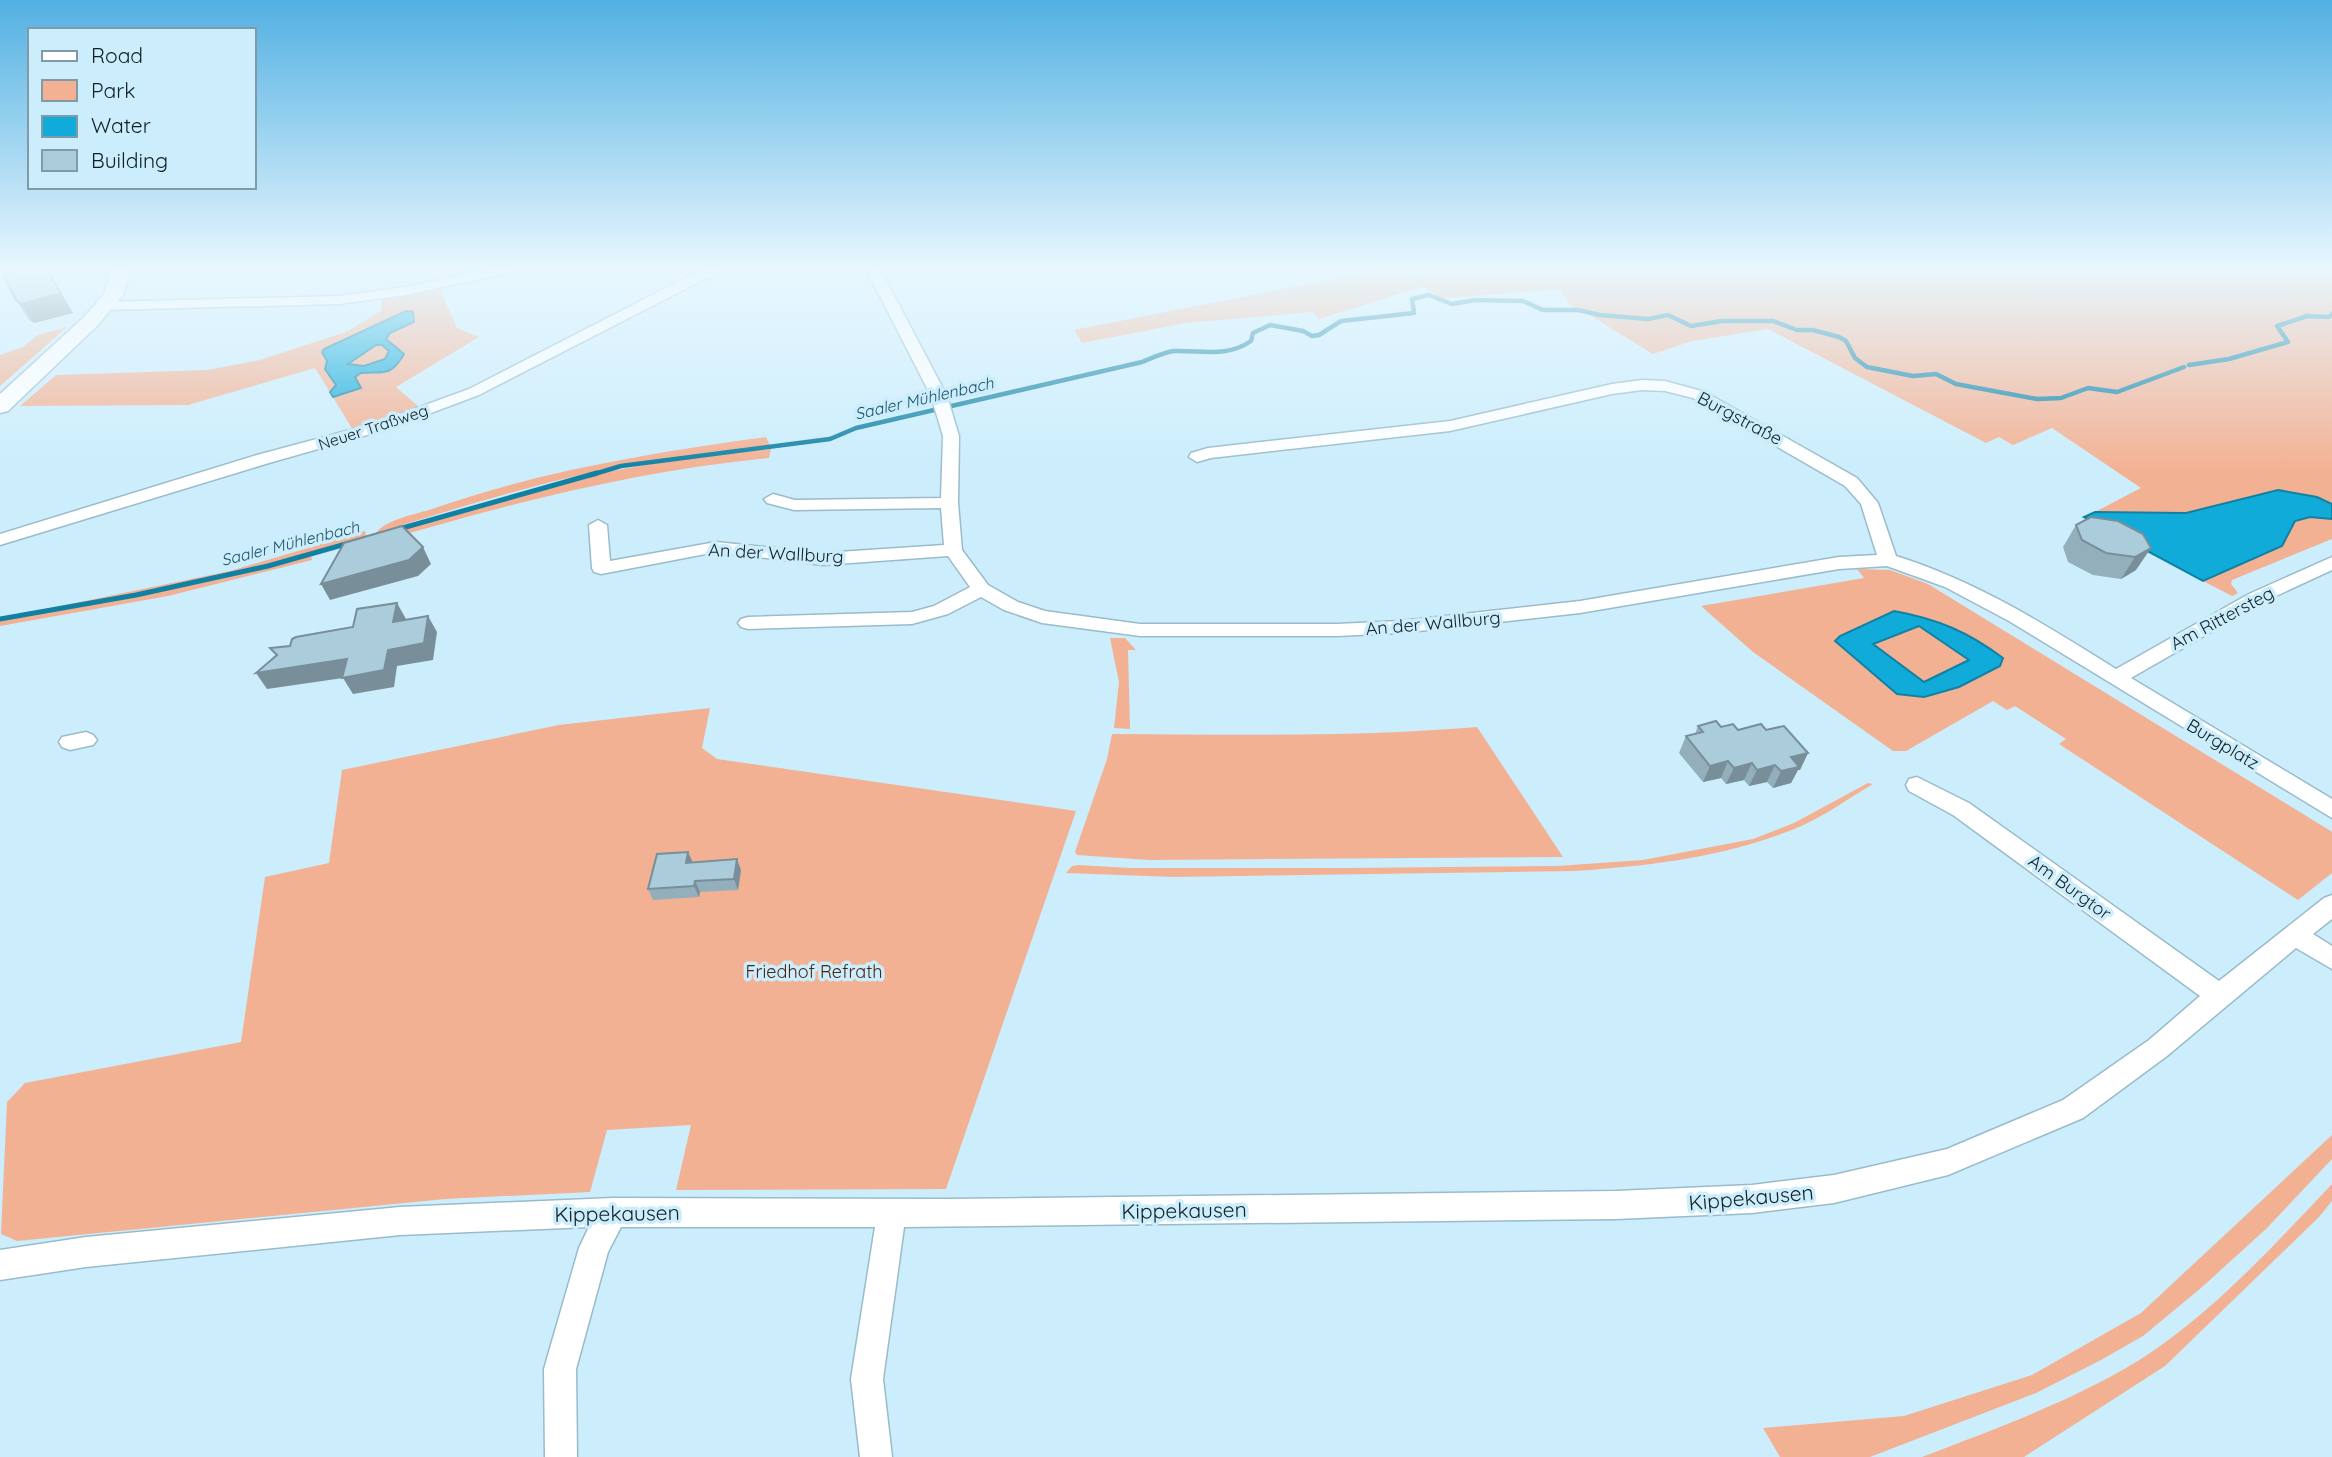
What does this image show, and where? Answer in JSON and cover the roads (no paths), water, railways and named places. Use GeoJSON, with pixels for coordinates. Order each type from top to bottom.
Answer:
{"type":"FeatureCollection","features":[{"type":"Feature","properties":{"kind":"main road"},"geometry":{"type":"LineString","coordinates":[[0,405],[76,335]]}},
{"type":"Feature","properties":{"kind":"street","name":"Neuer Traßweg"},"geometry":{"type":"LineString","coordinates":[[0,540],[263,459],[382,426],[474,393],[586,335]]}},
{"type":"Feature","properties":{"kind":"street"},"geometry":{"type":"LineString","coordinates":[[906,335],[942,408],[951,436],[949,503],[953,550]]}},
{"type":"Feature","properties":{"kind":"street","name":"Burgstraße"},"geometry":{"type":"LineString","coordinates":[[1197,457],[1208,453],[1418,431],[1505,415],[1612,389],[1642,385],[1665,386],[1715,402],[1851,482],[1869,503],[1888,560]]}},
{"type":"Feature","properties":{"kind":"street"},"geometry":{"type":"LineString","coordinates":[[773,499],[794,505],[949,503]]}},
{"type":"Feature","properties":{"kind":"street","name":"An der Wallburg"},"geometry":{"type":"LineString","coordinates":[[598,525],[601,568],[716,547],[823,559],[953,550],[981,589],[1011,606],[1042,617],[1140,631],[1337,631],[1401,627],[1522,615],[1839,564],[1888,560]]}},
{"type":"Feature","properties":{"kind":"street"},"geometry":{"type":"LineString","coordinates":[[1888,560],[1940,578],[2034,627],[2115,678]]}},
{"type":"Feature","properties":{"kind":"street","name":"Am Rittersteg"},"geometry":{"type":"LineString","coordinates":[[2115,678],[2256,598],[2332,562]]}},
{"type":"Feature","properties":{"kind":"street"},"geometry":{"type":"LineString","coordinates":[[748,623],[912,618],[941,610],[981,589]]}},
{"type":"Feature","properties":{"kind":"street","name":"Burgplatz"},"geometry":{"type":"LineString","coordinates":[[2115,678],[2332,810]]}},
{"type":"Feature","properties":{"kind":"street","name":"Am Burgtor"},"geometry":{"type":"LineString","coordinates":[[1917,785],[1961,809],[2218,995]]}},
{"type":"Feature","properties":{"kind":"street"},"geometry":{"type":"LineString","coordinates":[[2332,905],[2295,934],[2332,959]]}},
{"type":"Feature","properties":{"kind":"street","name":"Kippekausen"},"geometry":{"type":"LineString","coordinates":[[0,1265],[86,1252],[400,1222],[613,1212],[892,1212],[1639,1204],[1752,1199],[1834,1189],[1948,1162],[2073,1109],[2158,1048],[2218,995],[2295,934]]}},
{"type":"Feature","properties":{"kind":"street"},"geometry":{"type":"LineString","coordinates":[[561,1457],[560,1369],[594,1248],[613,1212]]}},
{"type":"Feature","properties":{"kind":"street"},"geometry":{"type":"LineString","coordinates":[[876,1457],[867,1379],[892,1212]]}},
{"type":"Feature","properties":{"kind":"water"},"geometry":{"type":"Polygon","coordinates":[[[354,335],[389,335],[386,339],[404,354],[394,367],[386,372],[361,373],[355,377],[361,388],[333,397],[330,392],[336,385],[325,369],[327,361],[322,352],[354,335]],[[376,345],[348,364],[364,366],[385,359],[389,351],[382,345],[376,345]]]}},
{"type":"Feature","properties":{"kind":"water"},"geometry":{"type":"Polygon","coordinates":[[[2278,490],[2317,497],[2332,504],[2332,519],[2310,517],[2295,521],[2282,546],[2203,581],[2084,517],[2095,512],[2186,513],[2278,490]]]}},
{"type":"Feature","properties":{"kind":"water"},"geometry":{"type":"Polygon","coordinates":[[[1894,611],[1952,628],[2003,658],[2000,666],[1959,687],[1924,697],[1897,694],[1835,641],[1840,636],[1894,611]],[[1919,626],[1873,644],[1924,682],[1969,660],[1919,626]]]}},
{"type":"Feature","properties":{"kind":"waterway","name":"Saaler Mühlenbach"},"geometry":{"type":"LineString","coordinates":[[591,475],[621,466],[830,439],[856,428],[1142,362],[1170,352],[1232,350],[1251,341],[1253,335]]}},
{"type":"Feature","properties":{"kind":"waterway","name":"Saaler Mühlenbach"},"geometry":{"type":"LineString","coordinates":[[1310,335],[1319,335]]}},
{"type":"Feature","properties":{"kind":"waterway","name":"Saaler Mühlenbach"},"geometry":{"type":"LineString","coordinates":[[1832,335],[1846,341],[1855,358],[1867,367],[1913,376],[1936,374],[1956,384],[2037,399],[2061,398],[2088,388],[2117,392],[2184,367]]}},
{"type":"Feature","properties":{"kind":"waterway","name":"Saaler Mühlenbach"},"geometry":{"type":"LineString","coordinates":[[2189,365],[2229,359],[2288,342],[2283,335]]}},
{"type":"Feature","properties":{"kind":"waterway","name":"Saaler Mühlenbach"},"geometry":{"type":"LineString","coordinates":[[0,619],[136,595],[268,566],[597,473]]}},
{"type":"Feature","properties":{"kind":"park label","name":"Friedhof Refrath"},"geometry":{"type":"Point","coordinates":[814,971]}}]}
